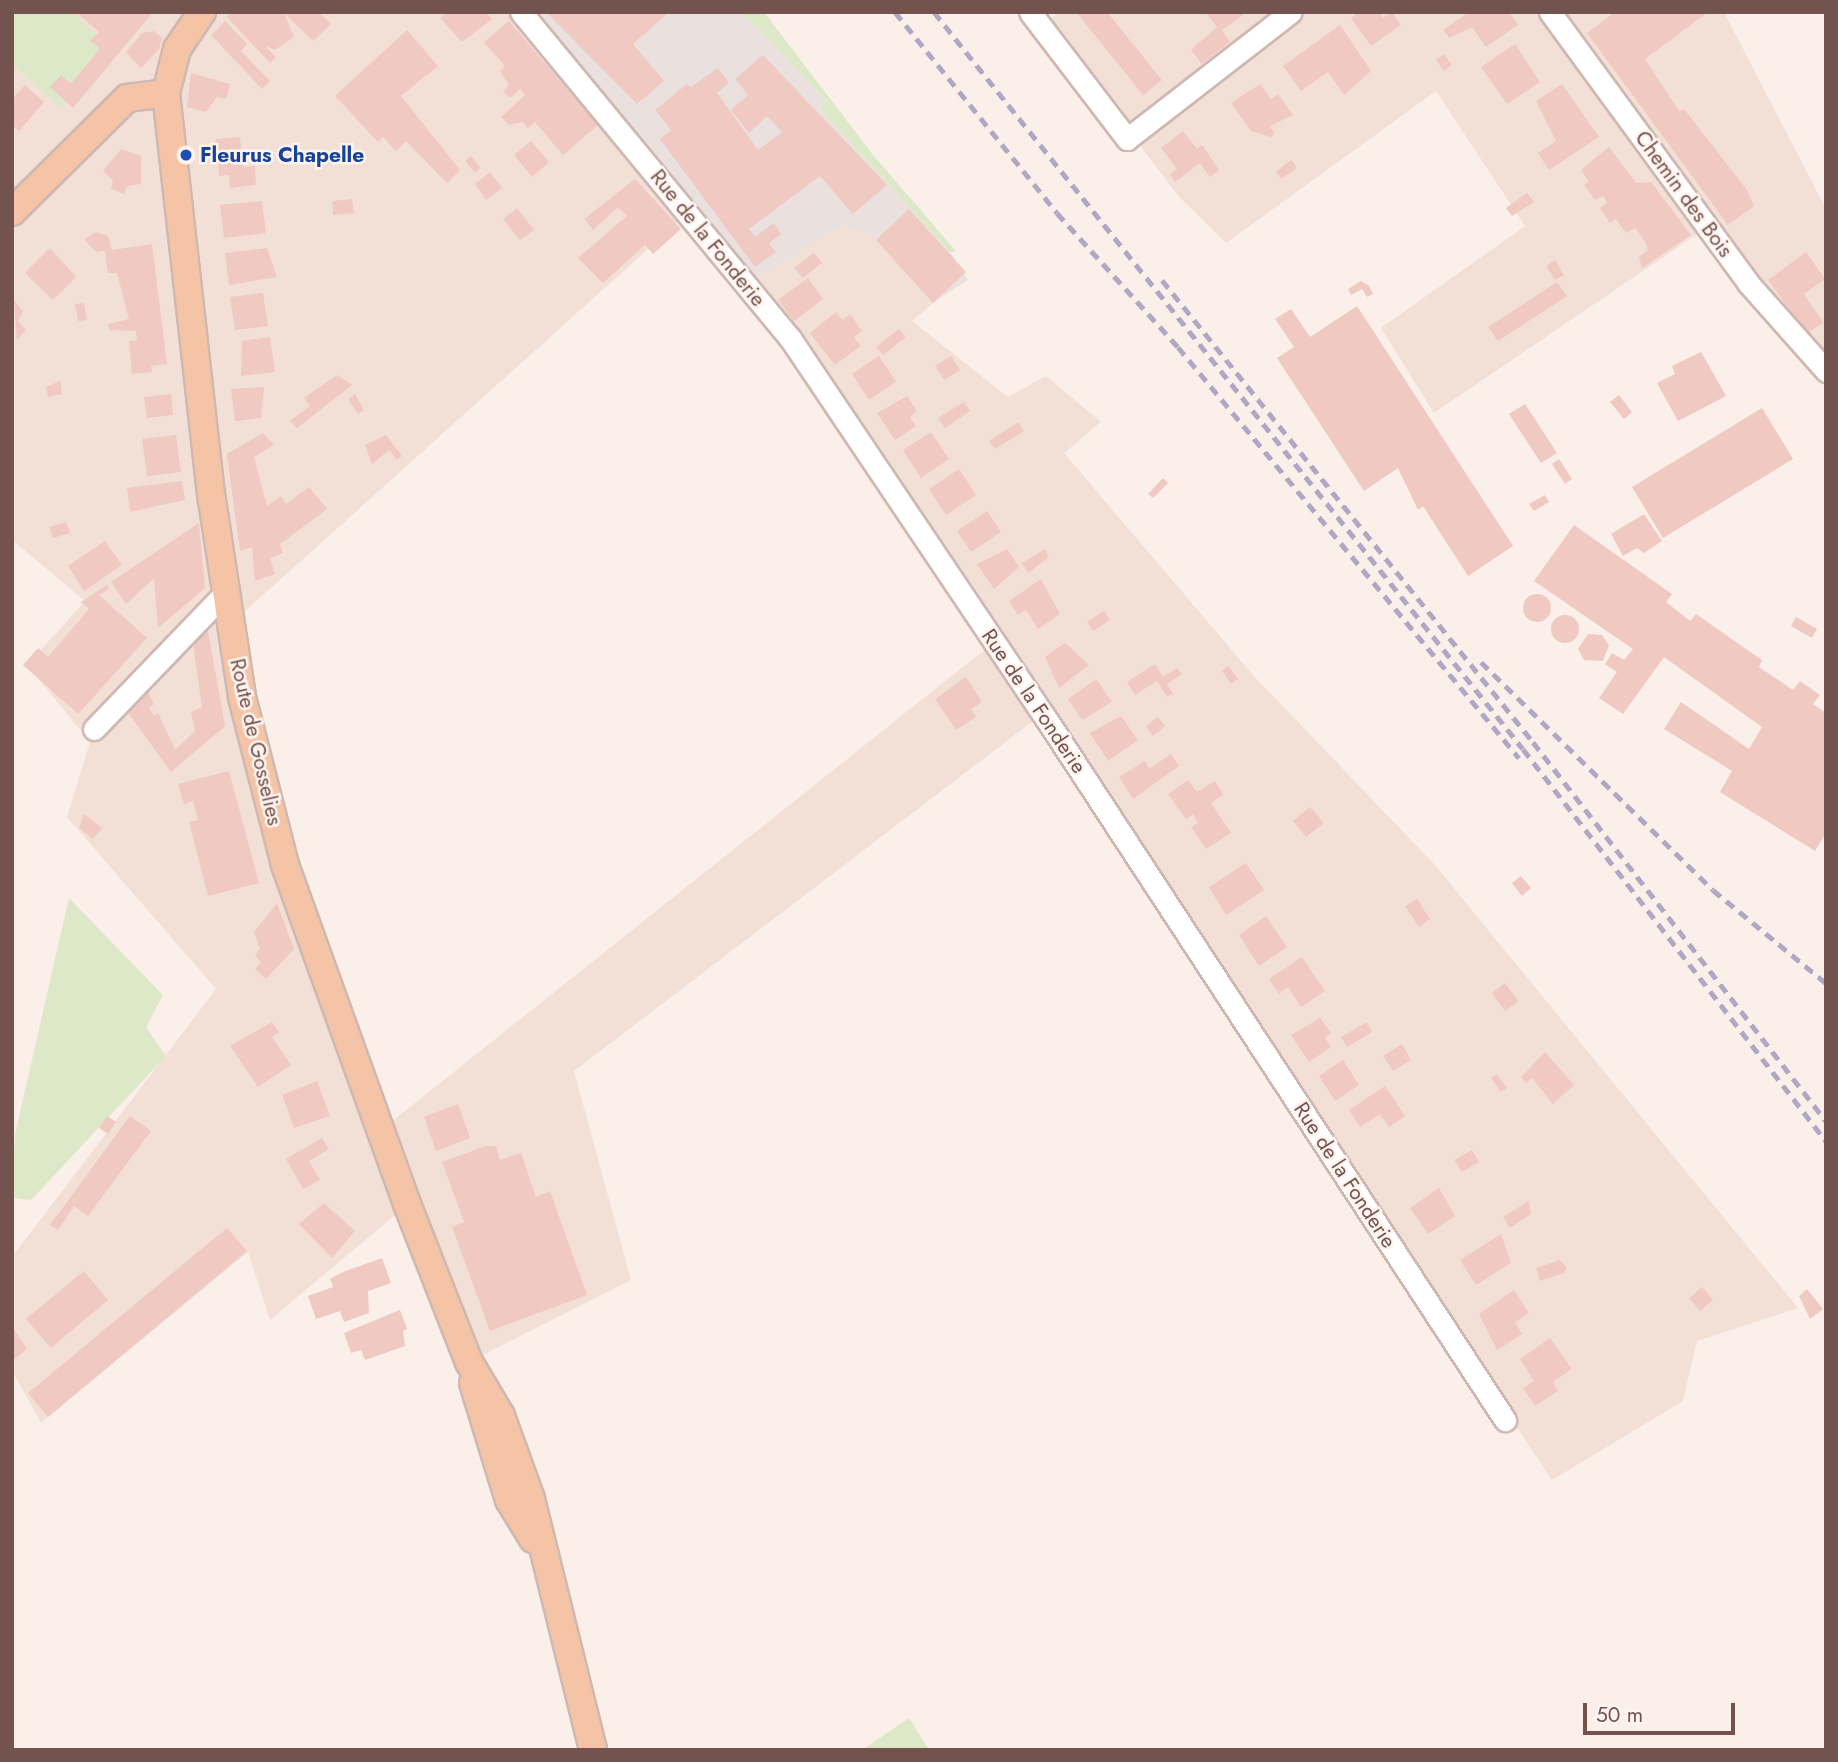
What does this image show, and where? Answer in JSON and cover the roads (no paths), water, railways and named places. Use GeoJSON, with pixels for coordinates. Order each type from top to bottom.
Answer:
{"type":"FeatureCollection","features":[{"type":"Feature","properties":{"kind":"main road"},"geometry":{"type":"LineString","coordinates":[[12,212],[127,98],[166,93],[177,49],[202,12]]}},
{"type":"Feature","properties":{"kind":"main road","name":"Route de Gosselies"},"geometry":{"type":"LineString","coordinates":[[166,93],[226,593],[242,697],[285,865],[469,1363],[501,1416],[531,1499],[541,1552],[593,1750]]}},
{"type":"Feature","properties":{"kind":"street","name":"Rue de la Fonderie"},"geometry":{"type":"LineString","coordinates":[[522,12],[790,338],[1043,714],[1505,1420]]}},
{"type":"Feature","properties":{"kind":"street"},"geometry":{"type":"LineString","coordinates":[[1030,12],[1127,139],[1291,12]]}},
{"type":"Feature","properties":{"kind":"street","name":"Chemin des Bois"},"geometry":{"type":"LineString","coordinates":[[1550,12],[1748,283],[1826,371]]}},
{"type":"Feature","properties":{"kind":"street"},"geometry":{"type":"LineString","coordinates":[[94,729],[226,593]]}},
{"type":"Feature","properties":{"kind":"railway"},"geometry":{"type":"LineString","coordinates":[[895,12],[1057,213],[1178,347],[1519,758]]}},
{"type":"Feature","properties":{"kind":"railway"},"geometry":{"type":"LineString","coordinates":[[934,12],[1523,749],[1826,1141]]}},
{"type":"Feature","properties":{"kind":"railway"},"geometry":{"type":"LineString","coordinates":[[1162,280],[1533,742],[1826,1121]]}},
{"type":"Feature","properties":{"kind":"railway"},"geometry":{"type":"LineString","coordinates":[[1481,662],[1713,890],[1826,983]]}},
{"type":"Feature","properties":{"kind":"place","name":"Fleurus Chapelle"},"geometry":{"type":"Point","coordinates":[186,155]}}]}
